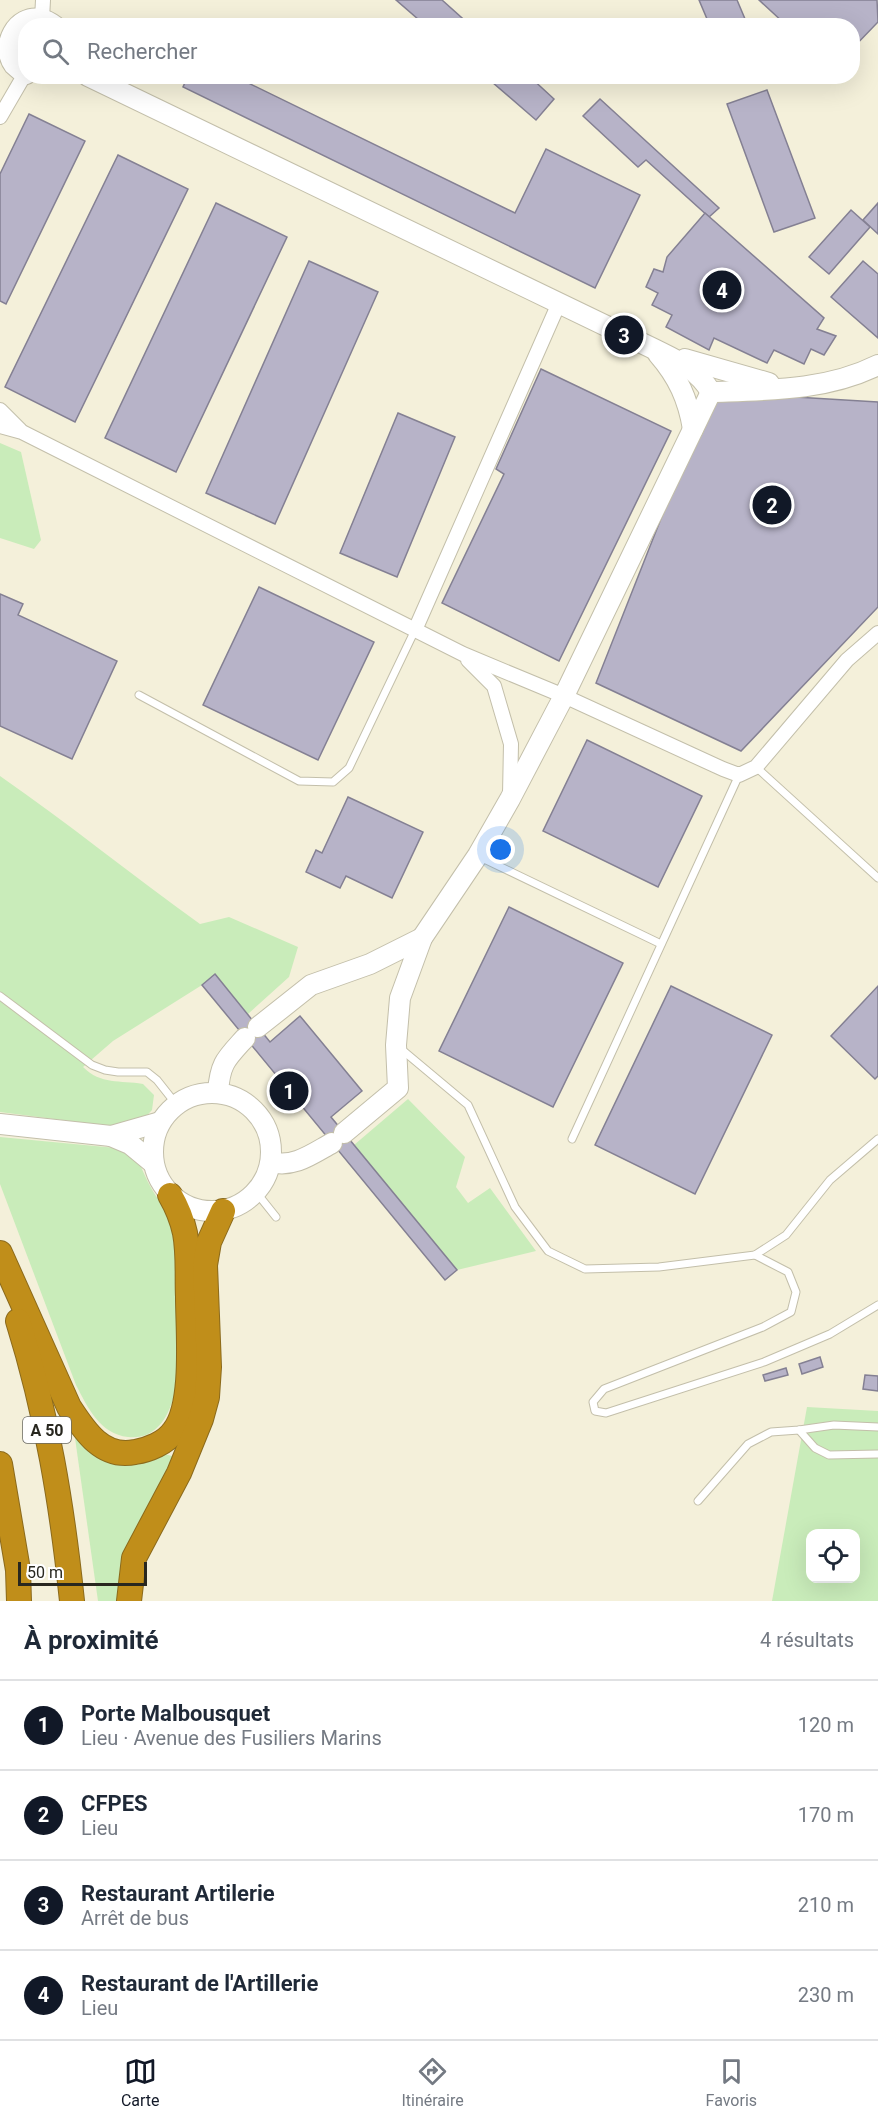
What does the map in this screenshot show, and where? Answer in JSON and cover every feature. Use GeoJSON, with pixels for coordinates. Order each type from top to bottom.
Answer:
{"type":"FeatureCollection","features":[{"type":"Feature","properties":{"kind":"highway"},"geometry":{"type":"LineString","coordinates":[[0,1253],[69,1407],[83,1430],[96,1443],[114,1452],[129,1454],[143,1451],[159,1444],[174,1432],[182,1416],[189,1364],[185,1233],[170,1195]]}},
{"type":"Feature","properties":{"kind":"highway"},"geometry":{"type":"LineString","coordinates":[[129,1601],[134,1558],[179,1473],[201,1419],[207,1397],[209,1367],[206,1265],[209,1242],[223,1211]]}},
{"type":"Feature","properties":{"kind":"highway","name":"A 50"},"geometry":{"type":"LineString","coordinates":[[0,1265],[45,1420],[66,1534],[72,1600]]}},
{"type":"Feature","properties":{"kind":"highway"},"geometry":{"type":"LineString","coordinates":[[0,1464],[18,1570],[19,1601]]}},
{"type":"Feature","properties":{"kind":"street"},"geometry":{"type":"LineString","coordinates":[[18,26],[5,35],[13,64],[18,68]]}},
{"type":"Feature","properties":{"kind":"street"},"geometry":{"type":"LineString","coordinates":[[0,117],[19,84]]}},
{"type":"Feature","properties":{"kind":"street"},"geometry":{"type":"LineString","coordinates":[[105,84],[654,349],[692,369],[711,392]]}},
{"type":"Feature","properties":{"kind":"street"},"geometry":{"type":"LineString","coordinates":[[415,630],[559,303]]}},
{"type":"Feature","properties":{"kind":"street"},"geometry":{"type":"LineString","coordinates":[[654,349],[756,381],[794,388]]}},
{"type":"Feature","properties":{"kind":"street"},"geometry":{"type":"LineString","coordinates":[[654,349],[671,369],[684,392],[693,429]]}},
{"type":"Feature","properties":{"kind":"street"},"geometry":{"type":"LineString","coordinates":[[711,392],[794,388],[861,374],[878,365]]}},
{"type":"Feature","properties":{"kind":"street"},"geometry":{"type":"LineString","coordinates":[[271,1162],[282,1165],[294,1163],[338,1138],[398,1088],[396,1045],[400,998],[422,938],[478,855],[510,799],[564,696],[711,392]]}},
{"type":"Feature","properties":{"kind":"street"},"geometry":{"type":"LineString","coordinates":[[0,411],[22,432]]}},
{"type":"Feature","properties":{"kind":"street"},"geometry":{"type":"LineString","coordinates":[[0,426],[22,432],[463,654],[564,696],[723,770],[739,775],[756,767],[847,660],[878,633]]}},
{"type":"Feature","properties":{"kind":"street"},"geometry":{"type":"LineString","coordinates":[[463,654],[495,686],[511,744],[510,799]]}},
{"type":"Feature","properties":{"kind":"street"},"geometry":{"type":"LineString","coordinates":[[218,1092],[220,1071],[226,1059],[251,1032],[311,985],[370,964],[422,938]]}},
{"type":"Feature","properties":{"kind":"street"},"geometry":{"type":"LineString","coordinates":[[218,1092],[234,1096],[248,1104],[260,1116],[268,1130],[271,1162],[266,1178],[247,1201],[223,1211],[209,1212],[195,1209],[170,1195],[159,1180],[153,1163],[152,1149],[160,1122],[176,1104],[188,1097],[218,1092]]}},
{"type":"Feature","properties":{"kind":"street"},"geometry":{"type":"LineString","coordinates":[[111,1136],[160,1122]]}},
{"type":"Feature","properties":{"kind":"street"},"geometry":{"type":"LineString","coordinates":[[0,1124],[111,1136],[130,1144],[153,1163]]}},
{"type":"Feature","properties":{"kind":"lane"},"geometry":{"type":"LineString","coordinates":[[139,695],[299,781],[333,782],[349,768],[415,630]]}},
{"type":"Feature","properties":{"kind":"lane"},"geometry":{"type":"LineString","coordinates":[[756,767],[878,878]]}},
{"type":"Feature","properties":{"kind":"lane"},"geometry":{"type":"LineString","coordinates":[[572,1139],[739,775]]}},
{"type":"Feature","properties":{"kind":"lane"},"geometry":{"type":"LineString","coordinates":[[478,855],[661,944]]}},
{"type":"Feature","properties":{"kind":"lane"},"geometry":{"type":"LineString","coordinates":[[0,996],[92,1065],[118,1072],[147,1072],[157,1080],[176,1104]]}},
{"type":"Feature","properties":{"kind":"lane"},"geometry":{"type":"LineString","coordinates":[[396,1045],[468,1105],[515,1207],[548,1251],[585,1269],[659,1267],[755,1256],[786,1234],[830,1180],[878,1139]]}},
{"type":"Feature","properties":{"kind":"lane"},"geometry":{"type":"LineString","coordinates":[[256,1192],[276,1217]]}},
{"type":"Feature","properties":{"kind":"lane"},"geometry":{"type":"LineString","coordinates":[[755,1256],[788,1272],[796,1292],[791,1312],[763,1327],[604,1389],[593,1402],[595,1411],[606,1413],[764,1362],[830,1334],[875,1307],[878,1299]]}},
{"type":"Feature","properties":{"kind":"lane"},"geometry":{"type":"LineString","coordinates":[[698,1501],[748,1444],[771,1432],[834,1425],[878,1426]]}},
{"type":"Feature","properties":{"kind":"lane"},"geometry":{"type":"LineString","coordinates":[[799,1430],[815,1448],[829,1455],[878,1454]]}},
{"type":"Feature","properties":{"kind":"green space"},"geometry":{"type":"Polygon","coordinates":[[[0,443],[21,452],[41,540],[34,549],[0,538],[0,443]]]}},
{"type":"Feature","properties":{"kind":"green space"},"geometry":{"type":"Polygon","coordinates":[[[0,776],[200,924],[229,917],[298,947],[289,977],[248,1014],[214,975],[202,985],[113,1041],[83,1067],[97,1077],[111,1081],[143,1084],[154,1095],[152,1110],[139,1124],[116,1127],[0,1112],[0,776]]]}},
{"type":"Feature","properties":{"kind":"green space"},"geometry":{"type":"Polygon","coordinates":[[[408,1099],[465,1157],[456,1187],[468,1203],[490,1188],[536,1251],[457,1270],[354,1145],[408,1099]]]}},
{"type":"Feature","properties":{"kind":"green space"},"geometry":{"type":"Polygon","coordinates":[[[0,1137],[116,1148],[136,1155],[150,1186],[173,1222],[182,1253],[180,1358],[171,1405],[162,1423],[148,1434],[128,1437],[110,1431],[96,1418],[76,1385],[0,1184],[0,1137]]]}},
{"type":"Feature","properties":{"kind":"green space"},"geometry":{"type":"Polygon","coordinates":[[[807,1407],[878,1411],[878,1601],[772,1601],[807,1407]]]}},
{"type":"Feature","properties":{"kind":"green space"},"geometry":{"type":"Polygon","coordinates":[[[74,1431],[172,1456],[173,1468],[120,1601],[98,1601],[74,1431]]]}},
{"type":"Feature","properties":{"kind":"building"},"geometry":{"type":"Polygon","coordinates":[[[396,0],[442,0],[462,18],[417,18],[396,0]]]}},
{"type":"Feature","properties":{"kind":"building"},"geometry":{"type":"Polygon","coordinates":[[[699,0],[737,0],[745,18],[707,18],[699,0]]]}},
{"type":"Feature","properties":{"kind":"building"},"geometry":{"type":"Polygon","coordinates":[[[759,0],[877,0],[878,22],[860,41],[860,18],[778,18],[759,0]]]}},
{"type":"Feature","properties":{"kind":"building"},"geometry":{"type":"Polygon","coordinates":[[[184,84],[250,84],[515,213],[546,149],[640,195],[595,288],[183,87],[184,84]]]}},
{"type":"Feature","properties":{"kind":"building"},"geometry":{"type":"Polygon","coordinates":[[[494,84],[538,84],[554,99],[536,120],[494,84]]]}},
{"type":"Feature","properties":{"kind":"building"},"geometry":{"type":"Polygon","coordinates":[[[767,90],[815,218],[774,232],[727,104],[767,90]]]}},
{"type":"Feature","properties":{"kind":"building"},"geometry":{"type":"Polygon","coordinates":[[[600,99],[719,208],[709,217],[646,160],[638,167],[583,116],[600,99]]]}},
{"type":"Feature","properties":{"kind":"building"},"geometry":{"type":"Polygon","coordinates":[[[29,114],[85,141],[6,304],[0,301],[0,174],[29,114]]]}},
{"type":"Feature","properties":{"kind":"building"},"geometry":{"type":"Polygon","coordinates":[[[118,155],[188,189],[75,422],[5,387],[118,155]]]}},
{"type":"Feature","properties":{"kind":"building"},"geometry":{"type":"Polygon","coordinates":[[[216,203],[287,237],[176,472],[105,438],[216,203]]]}},
{"type":"Feature","properties":{"kind":"building"},"geometry":{"type":"Polygon","coordinates":[[[878,203],[878,234],[863,220],[878,203]]]}},
{"type":"Feature","properties":{"kind":"building"},"geometry":{"type":"Polygon","coordinates":[[[851,210],[870,227],[829,274],[809,257],[851,210]]]}},
{"type":"Feature","properties":{"kind":"building"},"geometry":{"type":"Polygon","coordinates":[[[705,213],[824,318],[817,329],[836,336],[824,355],[811,349],[804,364],[774,350],[767,363],[714,338],[709,350],[666,327],[672,315],[652,305],[658,293],[646,287],[654,269],[663,272],[667,257],[705,213]]]}},
{"type":"Feature","properties":{"kind":"building"},"geometry":{"type":"Polygon","coordinates":[[[309,261],[378,292],[275,524],[206,493],[309,261]]]}},
{"type":"Feature","properties":{"kind":"building"},"geometry":{"type":"Polygon","coordinates":[[[863,261],[878,274],[878,338],[831,297],[863,261]]]}},
{"type":"Feature","properties":{"kind":"building"},"geometry":{"type":"Polygon","coordinates":[[[541,369],[671,431],[559,661],[442,603],[504,474],[496,469],[541,369]]]}},
{"type":"Feature","properties":{"kind":"building"},"geometry":{"type":"Polygon","coordinates":[[[711,392],[878,402],[878,607],[741,751],[596,683],[711,392]]]}},
{"type":"Feature","properties":{"kind":"building"},"geometry":{"type":"Polygon","coordinates":[[[398,413],[455,437],[397,577],[340,553],[398,413]]]}},
{"type":"Feature","properties":{"kind":"building"},"geometry":{"type":"Polygon","coordinates":[[[259,587],[374,642],[318,760],[203,705],[259,587]]]}},
{"type":"Feature","properties":{"kind":"building"},"geometry":{"type":"Polygon","coordinates":[[[0,594],[23,604],[18,615],[117,661],[72,759],[0,726],[0,594]]]}},
{"type":"Feature","properties":{"kind":"building"},"geometry":{"type":"Polygon","coordinates":[[[587,740],[702,796],[658,887],[543,831],[587,740]]]}},
{"type":"Feature","properties":{"kind":"building"},"geometry":{"type":"Polygon","coordinates":[[[348,797],[423,832],[392,898],[346,876],[340,888],[306,872],[316,850],[322,853],[348,797]]]}},
{"type":"Feature","properties":{"kind":"building"},"geometry":{"type":"Polygon","coordinates":[[[509,907],[623,963],[553,1107],[439,1051],[509,907]]]}},
{"type":"Feature","properties":{"kind":"building"},"geometry":{"type":"Polygon","coordinates":[[[215,974],[270,1042],[300,1016],[362,1091],[331,1117],[457,1270],[445,1280],[202,985],[215,974]]]}},
{"type":"Feature","properties":{"kind":"building"},"geometry":{"type":"Polygon","coordinates":[[[671,986],[772,1035],[695,1194],[595,1145],[671,986]]]}},
{"type":"Feature","properties":{"kind":"building"},"geometry":{"type":"Polygon","coordinates":[[[878,986],[878,1076],[875,1079],[831,1036],[878,986]]]}},
{"type":"Feature","properties":{"kind":"building"},"geometry":{"type":"Polygon","coordinates":[[[820,1357],[823,1367],[802,1374],[799,1364],[820,1357]]]}},
{"type":"Feature","properties":{"kind":"building"},"geometry":{"type":"Polygon","coordinates":[[[786,1368],[788,1375],[765,1381],[763,1375],[786,1368]]]}},
{"type":"Feature","properties":{"kind":"building"},"geometry":{"type":"Polygon","coordinates":[[[865,1375],[878,1376],[878,1391],[863,1389],[865,1375]]]}},
{"type":"Feature","properties":{"kind":"place","name":"Restaurant de l'Artillerie"},"geometry":{"type":"Point","coordinates":[722,290]}},
{"type":"Feature","properties":{"kind":"place","name":"Restaurant Artilerie"},"geometry":{"type":"Point","coordinates":[624,335]}},
{"type":"Feature","properties":{"kind":"place","name":"CFPES"},"geometry":{"type":"Point","coordinates":[772,505]}},
{"type":"Feature","properties":{"kind":"place","name":"Porte Malbousquet"},"geometry":{"type":"Point","coordinates":[289,1091]}}]}
